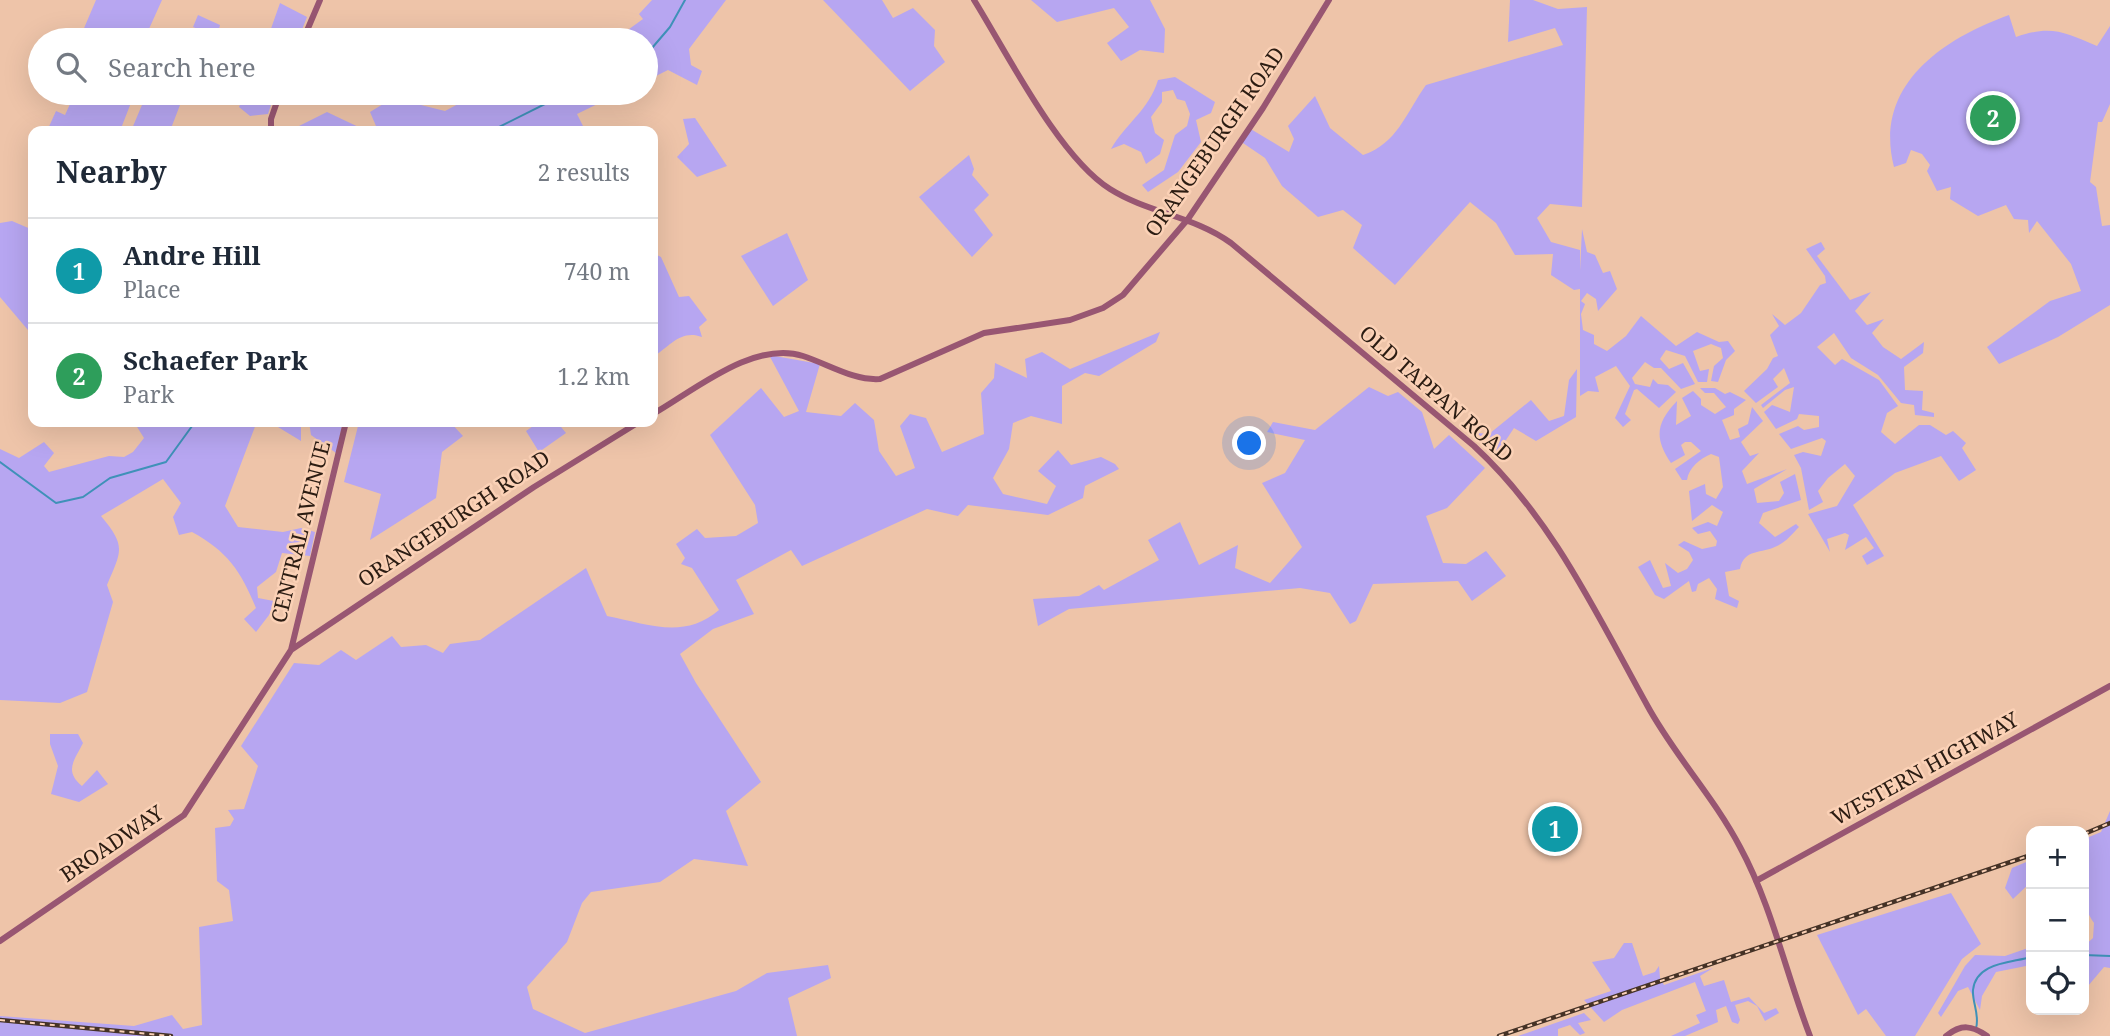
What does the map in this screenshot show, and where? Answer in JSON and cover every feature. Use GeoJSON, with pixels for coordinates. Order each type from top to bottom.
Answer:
{"type":"FeatureCollection","features":[{"type":"Feature","properties":{"kind":"street"},"geometry":{"type":"LineString","coordinates":[[308,28],[320,0]]}},
{"type":"Feature","properties":{"kind":"street","name":"OLD TAPPAN ROAD"},"geometry":{"type":"LineString","coordinates":[[974,0],[1081,166],[1122,197],[1188,219],[1231,243],[1474,446],[1510,482],[1553,537],[1587,592],[1648,708],[1728,825],[1756,881],[1810,1036]]}},
{"type":"Feature","properties":{"kind":"street","name":"ORANGEBURGH ROAD"},"geometry":{"type":"LineString","coordinates":[[658,411],[754,356],[791,353],[862,378],[880,379],[984,333],[1009,327],[1058,323],[1103,308],[1130,289],[1188,219],[1270,97],[1329,0]]}},
{"type":"Feature","properties":{"kind":"street"},"geometry":{"type":"LineString","coordinates":[[271,126],[276,105]]}},
{"type":"Feature","properties":{"kind":"street","name":"CENTRAL AVENUE"},"geometry":{"type":"LineString","coordinates":[[291,650],[345,427]]}},
{"type":"Feature","properties":{"kind":"street","name":"ORANGEBURGH ROAD"},"geometry":{"type":"LineString","coordinates":[[291,650],[534,486],[631,427]]}},
{"type":"Feature","properties":{"kind":"street","name":"BROADWAY"},"geometry":{"type":"LineString","coordinates":[[0,942],[184,816],[291,650]]}},
{"type":"Feature","properties":{"kind":"street","name":"WESTERN HIGHWAY"},"geometry":{"type":"LineString","coordinates":[[1756,881],[2110,686]]}},
{"type":"Feature","properties":{"kind":"street"},"geometry":{"type":"LineString","coordinates":[[1946,1036],[1963,1027],[1976,1029],[1987,1036]]}},
{"type":"Feature","properties":{"kind":"shaded area"},"geometry":{"type":"Polygon","coordinates":[[[96,0],[162,0],[149,28],[84,28],[96,0]]]}},
{"type":"Feature","properties":{"kind":"shaded area"},"geometry":{"type":"Polygon","coordinates":[[[652,0],[726,0],[689,49],[691,65],[702,71],[697,85],[668,70],[658,75],[658,28],[631,28],[643,19],[639,14],[652,0]]]}},
{"type":"Feature","properties":{"kind":"shaded area"},"geometry":{"type":"Polygon","coordinates":[[[823,0],[882,0],[893,18],[913,8],[935,30],[934,46],[945,62],[910,91],[823,0]]]}},
{"type":"Feature","properties":{"kind":"shaded area"},"geometry":{"type":"Polygon","coordinates":[[[1031,0],[1150,0],[1165,29],[1164,53],[1140,50],[1121,61],[1107,43],[1129,27],[1114,8],[1057,22],[1031,0]]]}},
{"type":"Feature","properties":{"kind":"shaded area"},"geometry":{"type":"Polygon","coordinates":[[[1510,0],[1533,0],[1558,9],[1587,7],[1582,207],[1550,204],[1537,218],[1551,242],[1580,250],[1580,271],[1582,229],[1587,252],[1595,255],[1603,273],[1610,271],[1617,289],[1598,311],[1596,299],[1587,293],[1581,301],[1585,304],[1581,314],[1583,330],[1594,335],[1594,344],[1607,351],[1626,336],[1641,316],[1676,346],[1697,332],[1719,342],[1728,341],[1735,351],[1726,360],[1718,382],[1711,381],[1714,366],[1723,358],[1721,348],[1711,344],[1693,351],[1700,371],[1709,369],[1707,382],[1698,382],[1685,356],[1666,350],[1660,359],[1669,369],[1683,363],[1695,384],[1681,389],[1661,368],[1654,368],[1645,362],[1632,378],[1635,384],[1650,387],[1653,379],[1658,384],[1668,385],[1676,392],[1659,408],[1637,389],[1634,390],[1625,414],[1631,420],[1623,427],[1615,418],[1630,386],[1616,366],[1595,377],[1599,392],[1588,391],[1580,396],[1580,289],[1574,290],[1551,275],[1553,254],[1515,255],[1496,223],[1470,202],[1395,285],[1353,248],[1362,225],[1343,210],[1318,217],[1282,186],[1265,158],[1240,141],[1249,128],[1289,152],[1294,139],[1288,126],[1315,96],[1330,128],[1363,155],[1375,150],[1393,135],[1426,85],[1563,45],[1555,28],[1508,42],[1510,0]]]}},
{"type":"Feature","properties":{"kind":"shaded area"},"geometry":{"type":"Polygon","coordinates":[[[280,3],[307,17],[303,28],[271,28],[280,3]]]}},
{"type":"Feature","properties":{"kind":"shaded area"},"geometry":{"type":"Polygon","coordinates":[[[198,15],[220,25],[219,28],[193,27],[198,15]]]}},
{"type":"Feature","properties":{"kind":"shaded area"},"geometry":{"type":"Polygon","coordinates":[[[2009,15],[2016,37],[2039,31],[2057,32],[2097,46],[2110,26],[2110,104],[2102,122],[2098,122],[2090,182],[2096,187],[2102,226],[2110,225],[2110,305],[2058,337],[1999,364],[1987,347],[2050,301],[2081,291],[2071,264],[2037,221],[2029,233],[2028,220],[2014,219],[2006,205],[1978,216],[1950,199],[1951,187],[1937,191],[1927,171],[1930,165],[1922,154],[1911,150],[1906,163],[1894,167],[1890,138],[1894,112],[1903,90],[1918,70],[1960,37],[2009,15]]]}},
{"type":"Feature","properties":{"kind":"shaded area"},"geometry":{"type":"Polygon","coordinates":[[[1175,77],[1215,102],[1211,113],[1196,120],[1201,142],[1178,172],[1148,192],[1142,185],[1164,170],[1175,135],[1187,126],[1190,114],[1185,101],[1177,99],[1173,90],[1162,92],[1162,102],[1151,117],[1155,133],[1164,140],[1160,154],[1146,164],[1141,152],[1124,144],[1111,149],[1149,100],[1158,80],[1175,77]]]}},
{"type":"Feature","properties":{"kind":"shaded area"},"geometry":{"type":"Polygon","coordinates":[[[70,105],[130,105],[122,126],[49,126],[56,111],[65,115],[70,105]]]}},
{"type":"Feature","properties":{"kind":"shaded area"},"geometry":{"type":"Polygon","coordinates":[[[142,105],[180,105],[172,126],[133,126],[142,105]]]}},
{"type":"Feature","properties":{"kind":"shaded area"},"geometry":{"type":"Polygon","coordinates":[[[271,105],[268,114],[250,116],[239,107],[271,105]]]}},
{"type":"Feature","properties":{"kind":"shaded area"},"geometry":{"type":"Polygon","coordinates":[[[382,105],[421,105],[445,111],[456,105],[595,105],[577,114],[583,126],[376,126],[370,112],[382,105]]]}},
{"type":"Feature","properties":{"kind":"shaded area"},"geometry":{"type":"Polygon","coordinates":[[[327,112],[356,126],[299,126],[327,112]]]}},
{"type":"Feature","properties":{"kind":"shaded area"},"geometry":{"type":"Polygon","coordinates":[[[695,118],[727,166],[697,177],[677,157],[689,144],[683,119],[695,118]]]}},
{"type":"Feature","properties":{"kind":"shaded area"},"geometry":{"type":"Polygon","coordinates":[[[969,155],[974,169],[972,175],[989,195],[974,210],[993,235],[972,257],[919,197],[969,155]]]}},
{"type":"Feature","properties":{"kind":"shaded area"},"geometry":{"type":"Polygon","coordinates":[[[12,221],[28,228],[28,330],[0,297],[0,223],[12,221]]]}},
{"type":"Feature","properties":{"kind":"shaded area"},"geometry":{"type":"Polygon","coordinates":[[[787,233],[808,280],[773,306],[741,256],[787,233]]]}},
{"type":"Feature","properties":{"kind":"shaded area"},"geometry":{"type":"Polygon","coordinates":[[[1821,242],[1825,249],[1817,256],[1850,300],[1871,292],[1855,311],[1867,325],[1884,319],[1872,333],[1883,347],[1901,359],[1924,342],[1923,353],[1904,367],[1905,390],[1923,391],[1922,410],[1934,413],[1934,417],[1915,415],[1914,405],[1901,403],[1878,375],[1851,358],[1834,333],[1817,347],[1835,365],[1842,359],[1879,380],[1898,406],[1887,413],[1881,432],[1895,444],[1919,425],[1930,425],[1946,435],[1953,431],[1966,443],[1962,448],[1976,470],[1959,481],[1941,456],[1895,473],[1853,505],[1884,556],[1867,565],[1862,556],[1874,548],[1866,537],[1845,550],[1849,535],[1845,533],[1827,539],[1830,552],[1808,514],[1837,506],[1855,476],[1845,464],[1828,478],[1818,491],[1823,502],[1809,510],[1801,468],[1794,455],[1803,452],[1821,456],[1826,441],[1822,438],[1791,449],[1779,434],[1798,426],[1804,430],[1819,427],[1819,416],[1799,414],[1797,419],[1776,429],[1764,412],[1772,405],[1790,412],[1794,387],[1785,390],[1763,408],[1761,405],[1790,383],[1784,368],[1773,379],[1778,387],[1756,403],[1744,391],[1767,369],[1773,358],[1778,356],[1770,335],[1779,326],[1772,314],[1785,325],[1801,313],[1820,285],[1826,283],[1825,276],[1806,249],[1821,242]]]}},
{"type":"Feature","properties":{"kind":"shaded area"},"geometry":{"type":"Polygon","coordinates":[[[658,256],[679,297],[689,296],[707,320],[699,327],[702,337],[688,335],[658,353],[658,256]]]}},
{"type":"Feature","properties":{"kind":"shaded area"},"geometry":{"type":"Polygon","coordinates":[[[1160,332],[1156,342],[1099,376],[1085,373],[1062,386],[1062,424],[1031,416],[1013,423],[1009,449],[993,478],[1003,494],[1047,504],[1056,486],[1038,471],[1058,450],[1071,465],[1101,457],[1119,469],[1085,486],[1083,498],[1048,515],[968,505],[958,516],[927,509],[802,566],[791,550],[736,580],[754,614],[713,629],[680,654],[761,782],[726,811],[748,866],[694,859],[660,882],[591,892],[582,903],[567,942],[527,987],[533,1009],[585,1033],[736,991],[767,973],[828,965],[831,978],[788,998],[797,1036],[0,1036],[0,1016],[134,1026],[172,1015],[183,1029],[202,1025],[199,927],[233,921],[229,890],[217,881],[215,828],[230,826],[234,819],[228,810],[244,809],[258,766],[241,746],[294,663],[319,665],[341,650],[356,660],[392,636],[401,647],[426,645],[443,653],[450,644],[480,640],[586,568],[607,616],[651,626],[679,627],[692,625],[719,610],[692,568],[681,564],[685,558],[676,544],[697,529],[705,538],[736,536],[758,523],[755,505],[710,435],[761,388],[784,417],[799,411],[769,355],[820,364],[806,412],[841,416],[855,403],[874,420],[879,451],[896,476],[915,468],[900,426],[910,414],[926,418],[942,452],[984,434],[981,393],[994,378],[995,363],[1027,378],[1025,359],[1042,352],[1070,369],[1160,332]]]}},
{"type":"Feature","properties":{"kind":"shaded area"},"geometry":{"type":"Polygon","coordinates":[[[1577,369],[1576,417],[1536,441],[1514,428],[1498,452],[1477,433],[1489,434],[1531,400],[1549,421],[1564,416],[1569,380],[1577,369]]]}},
{"type":"Feature","properties":{"kind":"shaded area"},"geometry":{"type":"Polygon","coordinates":[[[1369,387],[1388,396],[1398,392],[1422,412],[1434,449],[1449,435],[1485,468],[1447,508],[1426,516],[1443,563],[1466,564],[1486,551],[1506,576],[1472,601],[1458,581],[1373,584],[1356,621],[1350,624],[1330,593],[1300,588],[1069,609],[1038,626],[1033,599],[1079,596],[1099,585],[1104,590],[1159,560],[1148,540],[1180,522],[1199,565],[1238,545],[1235,568],[1270,583],[1302,547],[1262,483],[1285,473],[1305,440],[1267,432],[1273,422],[1315,430],[1369,387]]]}},
{"type":"Feature","properties":{"kind":"shaded area"},"geometry":{"type":"Polygon","coordinates":[[[1700,388],[1715,388],[1746,400],[1734,409],[1734,415],[1722,420],[1730,440],[1740,437],[1738,429],[1748,424],[1752,407],[1763,421],[1741,442],[1750,456],[1759,453],[1742,471],[1747,484],[1787,469],[1754,489],[1757,503],[1779,501],[1784,493],[1780,482],[1795,474],[1801,500],[1763,513],[1759,523],[1775,537],[1796,524],[1799,527],[1789,538],[1777,546],[1745,558],[1740,569],[1725,572],[1729,596],[1739,601],[1737,608],[1715,599],[1717,589],[1709,578],[1698,584],[1696,591],[1692,592],[1689,581],[1664,599],[1655,595],[1638,567],[1650,560],[1663,588],[1671,586],[1665,563],[1678,573],[1687,569],[1693,560],[1689,552],[1678,545],[1684,541],[1702,549],[1716,546],[1717,541],[1710,531],[1698,534],[1692,528],[1708,522],[1717,526],[1723,512],[1712,505],[1692,521],[1689,491],[1705,484],[1706,494],[1716,499],[1723,487],[1719,457],[1711,454],[1703,458],[1693,467],[1687,480],[1682,480],[1675,469],[1701,451],[1691,442],[1685,442],[1681,445],[1685,455],[1671,463],[1660,438],[1661,424],[1677,401],[1676,425],[1691,416],[1682,398],[1693,391],[1701,399],[1701,405],[1715,414],[1726,407],[1714,393],[1705,393],[1700,388]]]}},
{"type":"Feature","properties":{"kind":"shaded area"},"geometry":{"type":"Polygon","coordinates":[[[137,427],[255,427],[225,506],[238,527],[283,532],[301,528],[315,532],[310,556],[282,553],[276,572],[257,587],[258,598],[279,602],[256,632],[244,619],[256,608],[245,583],[232,563],[204,539],[192,532],[179,535],[173,517],[181,503],[163,479],[101,516],[115,535],[119,549],[107,585],[113,602],[87,692],[60,703],[0,700],[0,449],[19,458],[44,442],[54,453],[44,466],[49,472],[109,456],[124,457],[133,452],[144,438],[137,427]]]}},
{"type":"Feature","properties":{"kind":"shaded area"},"geometry":{"type":"Polygon","coordinates":[[[278,427],[301,427],[301,441],[278,427]]]}},
{"type":"Feature","properties":{"kind":"shaded area"},"geometry":{"type":"Polygon","coordinates":[[[310,427],[342,427],[336,453],[311,435],[310,427]]]}},
{"type":"Feature","properties":{"kind":"shaded area"},"geometry":{"type":"Polygon","coordinates":[[[358,427],[455,427],[463,436],[442,452],[436,498],[370,540],[381,494],[344,482],[358,427]]]}},
{"type":"Feature","properties":{"kind":"shaded area"},"geometry":{"type":"Polygon","coordinates":[[[532,427],[561,427],[566,433],[539,452],[526,431],[532,427]]]}},
{"type":"Feature","properties":{"kind":"shaded area"},"geometry":{"type":"Polygon","coordinates":[[[50,734],[78,734],[83,743],[72,771],[82,786],[97,770],[108,784],[79,802],[51,794],[58,766],[50,744],[50,734]]]}},
{"type":"Feature","properties":{"kind":"shaded area"},"geometry":{"type":"Polygon","coordinates":[[[2110,811],[2110,968],[2104,967],[2089,985],[2089,942],[2093,938],[2094,923],[2089,914],[2089,837],[2101,832],[2110,811]]]}},
{"type":"Feature","properties":{"kind":"shaded area"},"geometry":{"type":"Polygon","coordinates":[[[2026,862],[2026,887],[2013,899],[2005,888],[2012,868],[2026,862]]]}},
{"type":"Feature","properties":{"kind":"shaded area"},"geometry":{"type":"Polygon","coordinates":[[[1951,893],[1981,944],[1962,959],[1915,1036],[1886,1036],[1866,1009],[1858,1015],[1817,935],[1951,893]]]}},
{"type":"Feature","properties":{"kind":"shaded area"},"geometry":{"type":"Polygon","coordinates":[[[1624,943],[1632,943],[1643,976],[1655,972],[1659,966],[1664,985],[1713,968],[1700,976],[1704,986],[1724,980],[1731,1002],[1749,997],[1764,1013],[1776,1008],[1779,1013],[1765,1021],[1757,1006],[1748,1001],[1735,1005],[1740,1020],[1738,1024],[1732,1022],[1726,1006],[1716,1010],[1718,1022],[1685,1036],[1671,1036],[1700,1023],[1696,1015],[1706,1011],[1695,982],[1622,1010],[1604,1022],[1584,1000],[1611,991],[1592,962],[1614,958],[1624,943]]]}},
{"type":"Feature","properties":{"kind":"shaded area"},"geometry":{"type":"Polygon","coordinates":[[[2026,949],[2026,966],[1996,972],[1982,996],[1980,1010],[1968,987],[1958,991],[1941,1017],[1938,1013],[1965,966],[1975,955],[2005,956],[2026,949]]]}},
{"type":"Feature","properties":{"kind":"shaded area"},"geometry":{"type":"Polygon","coordinates":[[[1584,1013],[1591,1020],[1578,1023],[1585,1033],[1580,1035],[1570,1025],[1558,1029],[1558,1036],[1518,1036],[1584,1013]]]}},
{"type":"Feature","properties":{"kind":"waterway"},"geometry":{"type":"LineString","coordinates":[[658,41],[670,27],[685,0]]}},
{"type":"Feature","properties":{"kind":"waterway"},"geometry":{"type":"LineString","coordinates":[[501,126],[543,105]]}},
{"type":"Feature","properties":{"kind":"waterway"},"geometry":{"type":"LineString","coordinates":[[0,462],[56,503],[83,497],[110,478],[166,462],[191,427]]}},
{"type":"Feature","properties":{"kind":"waterway"},"geometry":{"type":"LineString","coordinates":[[2089,955],[2110,956]]}},
{"type":"Feature","properties":{"kind":"waterway"},"geometry":{"type":"LineString","coordinates":[[1976,1028],[1973,990],[1981,974],[1996,965],[2026,958]]}},
{"type":"Feature","properties":{"kind":"railway"},"geometry":{"type":"LineString","coordinates":[[2089,832],[2110,823]]}},
{"type":"Feature","properties":{"kind":"railway"},"geometry":{"type":"LineString","coordinates":[[1499,1036],[2026,857]]}},
{"type":"Feature","properties":{"kind":"railway"},"geometry":{"type":"LineString","coordinates":[[0,1020],[171,1036]]}},
{"type":"Feature","properties":{"kind":"place","name":"Schaefer Park"},"geometry":{"type":"Point","coordinates":[1993,118]}},
{"type":"Feature","properties":{"kind":"place","name":"Andre Hill"},"geometry":{"type":"Point","coordinates":[1555,829]}}]}
